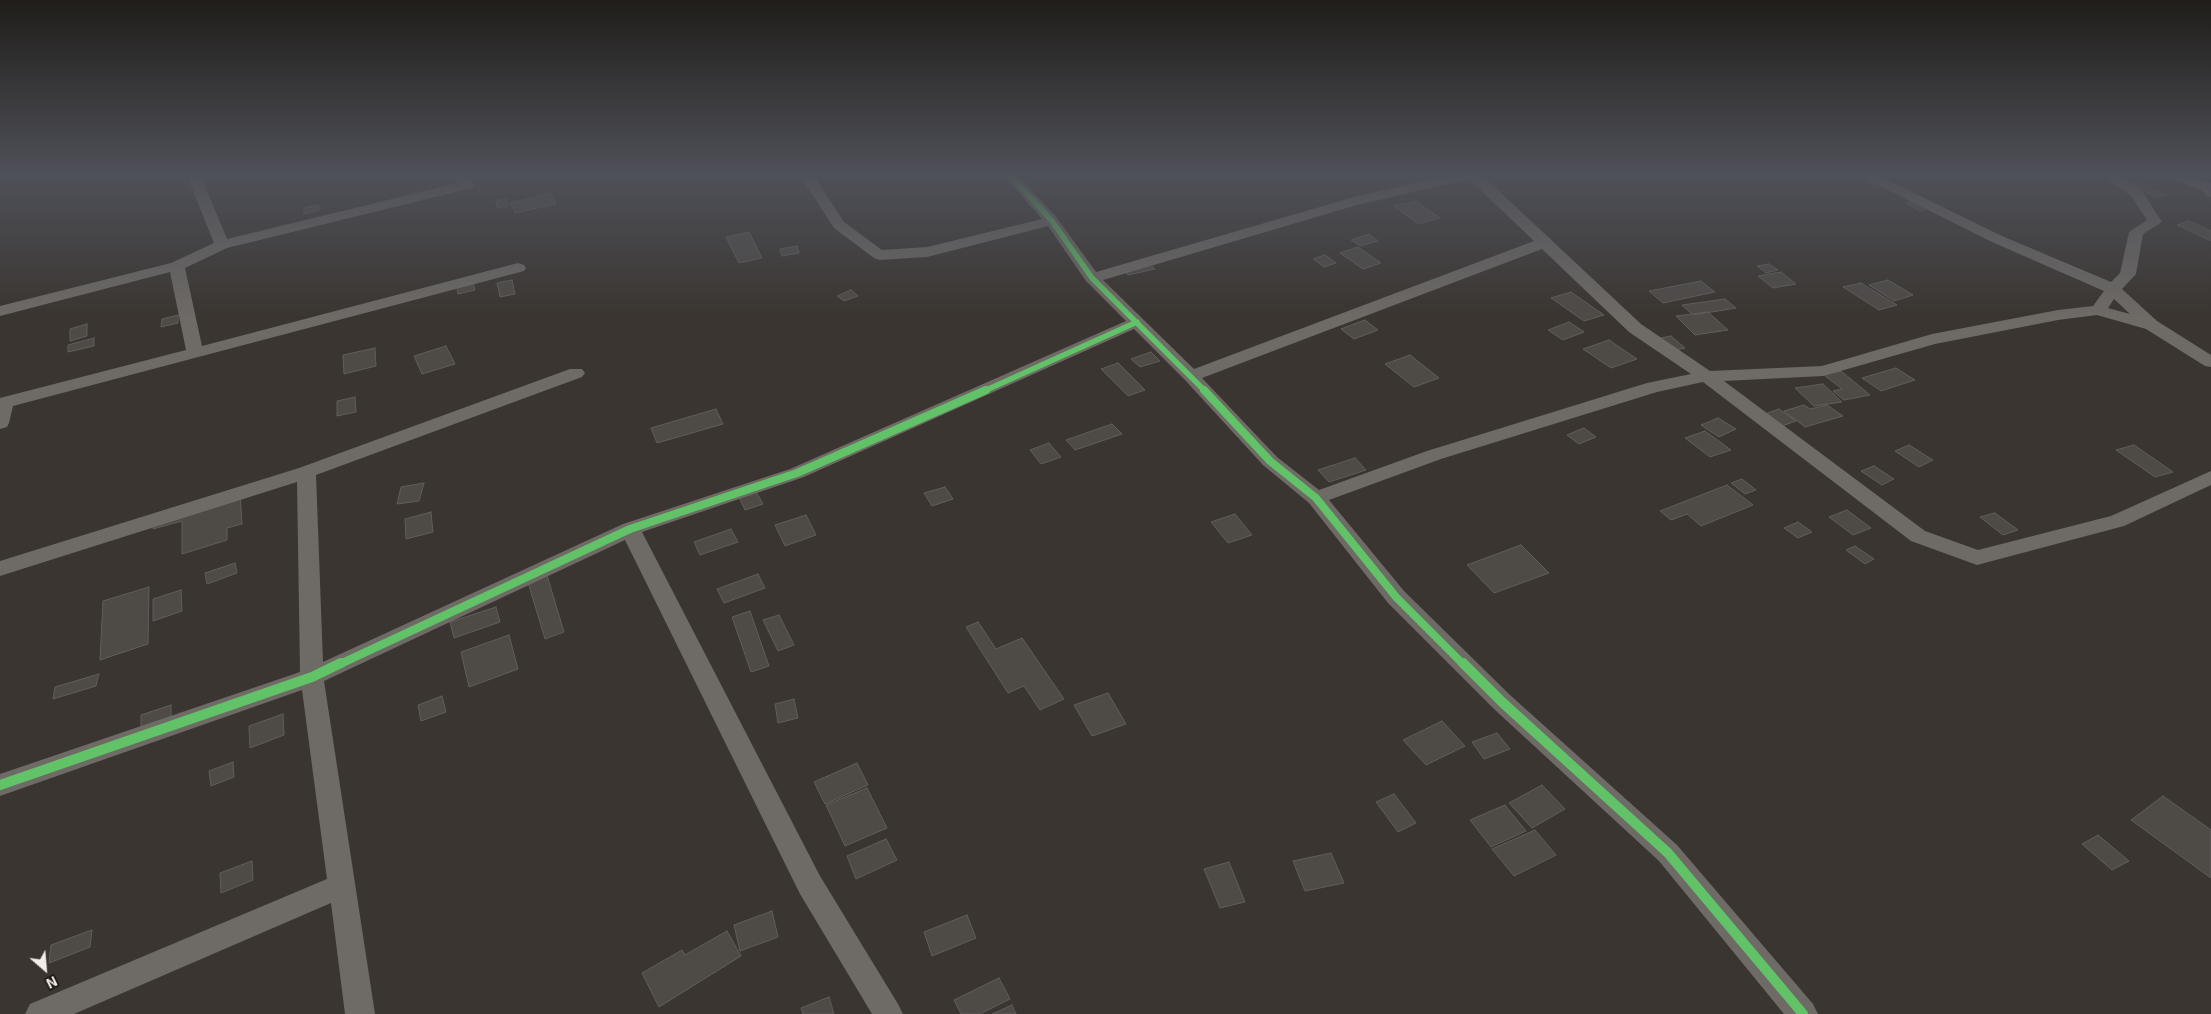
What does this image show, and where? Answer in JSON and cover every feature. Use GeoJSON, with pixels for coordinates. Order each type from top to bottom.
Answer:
{"type":"FeatureCollection","features":[{"type":"Feature","properties":{"kind":"street"},"geometry":{"type":"LineString","coordinates":[[213,223],[222,245]]}},
{"type":"Feature","properties":{"kind":"street"},"geometry":{"type":"LineString","coordinates":[[0,310],[177,266],[222,245],[311,223]]}},
{"type":"Feature","properties":{"kind":"street"},"geometry":{"type":"LineString","coordinates":[[838,223],[879,255],[927,252],[1043,223]]}},
{"type":"Feature","properties":{"kind":"street"},"geometry":{"type":"LineString","coordinates":[[1054,223],[1092,278],[1191,376],[1270,461],[1316,498],[1396,597],[1502,702],[1668,853],[1803,1014]]}},
{"type":"Feature","properties":{"kind":"street"},"geometry":{"type":"LineString","coordinates":[[1092,278],[1278,223]]}},
{"type":"Feature","properties":{"kind":"street"},"geometry":{"type":"LineString","coordinates":[[1523,223],[1635,328],[1706,376],[1918,536],[1977,558],[2117,521],[2211,477]]}},
{"type":"Feature","properties":{"kind":"street"},"geometry":{"type":"LineString","coordinates":[[1965,223],[2113,290],[2151,325],[2211,362]]}},
{"type":"Feature","properties":{"kind":"street"},"geometry":{"type":"LineString","coordinates":[[2098,310],[2128,274],[2136,232],[2152,223]]}},
{"type":"Feature","properties":{"kind":"street"},"geometry":{"type":"LineString","coordinates":[[1191,376],[1544,243]]}},
{"type":"Feature","properties":{"kind":"street"},"geometry":{"type":"LineString","coordinates":[[177,266],[195,351]]}},
{"type":"Feature","properties":{"kind":"street"},"geometry":{"type":"LineString","coordinates":[[0,422],[2,403],[518,268]]}},
{"type":"Feature","properties":{"kind":"street"},"geometry":{"type":"LineString","coordinates":[[1316,498],[1434,455],[1653,387],[1706,376],[1823,371],[1932,339],[2058,315],[2098,310],[2151,325]]}},
{"type":"Feature","properties":{"kind":"street"},"geometry":{"type":"LineString","coordinates":[[0,785],[312,676],[630,529],[797,473],[1138,322]]}},
{"type":"Feature","properties":{"kind":"street"},"geometry":{"type":"LineString","coordinates":[[0,569],[306,472],[576,372]]}},
{"type":"Feature","properties":{"kind":"street"},"geometry":{"type":"LineString","coordinates":[[306,472],[312,676],[360,1014]]}},
{"type":"Feature","properties":{"kind":"street"},"geometry":{"type":"LineString","coordinates":[[630,529],[810,885],[888,1014]]}},
{"type":"Feature","properties":{"kind":"street"},"geometry":{"type":"LineString","coordinates":[[40,1014],[342,885]]}},
{"type":"Feature","properties":{"kind":"building"},"geometry":{"type":"Polygon","coordinates":[[[2194,223],[2211,231],[2211,241],[2177,225],[2194,223]]]}},
{"type":"Feature","properties":{"kind":"building"},"geometry":{"type":"Polygon","coordinates":[[[749,232],[762,258],[739,263],[726,237],[749,232]]]}},
{"type":"Feature","properties":{"kind":"building"},"geometry":{"type":"Polygon","coordinates":[[[1369,234],[1378,241],[1360,246],[1351,240],[1369,234]]]}},
{"type":"Feature","properties":{"kind":"building"},"geometry":{"type":"Polygon","coordinates":[[[797,246],[799,253],[782,256],[780,249],[797,246]]]}},
{"type":"Feature","properties":{"kind":"building"},"geometry":{"type":"Polygon","coordinates":[[[1358,247],[1381,263],[1363,269],[1340,253],[1358,247]]]}},
{"type":"Feature","properties":{"kind":"building"},"geometry":{"type":"Polygon","coordinates":[[[1325,255],[1336,263],[1324,267],[1313,259],[1325,255]]]}},
{"type":"Feature","properties":{"kind":"building"},"geometry":{"type":"Polygon","coordinates":[[[1148,261],[1155,269],[1128,275],[1121,267],[1148,261]]]}},
{"type":"Feature","properties":{"kind":"building"},"geometry":{"type":"Polygon","coordinates":[[[1769,264],[1778,270],[1766,273],[1757,266],[1769,264]]]}},
{"type":"Feature","properties":{"kind":"building"},"geometry":{"type":"Polygon","coordinates":[[[1781,272],[1796,284],[1773,288],[1758,276],[1781,272]]]}},
{"type":"Feature","properties":{"kind":"building"},"geometry":{"type":"Polygon","coordinates":[[[512,280],[515,294],[500,297],[497,283],[512,280]]]}},
{"type":"Feature","properties":{"kind":"building"},"geometry":{"type":"Polygon","coordinates":[[[1888,280],[1913,295],[1894,301],[1869,285],[1888,280]]]}},
{"type":"Feature","properties":{"kind":"building"},"geometry":{"type":"Polygon","coordinates":[[[1701,281],[1715,292],[1663,303],[1649,291],[1701,281]]]}},
{"type":"Feature","properties":{"kind":"building"},"geometry":{"type":"Polygon","coordinates":[[[473,283],[475,290],[458,294],[457,287],[473,283]]]}},
{"type":"Feature","properties":{"kind":"building"},"geometry":{"type":"Polygon","coordinates":[[[1861,283],[1897,305],[1879,310],[1843,287],[1861,283]]]}},
{"type":"Feature","properties":{"kind":"building"},"geometry":{"type":"Polygon","coordinates":[[[851,290],[858,296],[844,301],[837,296],[851,290]]]}},
{"type":"Feature","properties":{"kind":"building"},"geometry":{"type":"Polygon","coordinates":[[[1571,292],[1604,315],[1584,321],[1551,298],[1571,292]]]}},
{"type":"Feature","properties":{"kind":"building"},"geometry":{"type":"Polygon","coordinates":[[[1725,299],[1736,308],[1693,315],[1682,305],[1725,299]]]}},
{"type":"Feature","properties":{"kind":"building"},"geometry":{"type":"Polygon","coordinates":[[[1708,312],[1728,330],[1695,335],[1676,316],[1708,312]]]}},
{"type":"Feature","properties":{"kind":"building"},"geometry":{"type":"Polygon","coordinates":[[[178,315],[178,323],[161,327],[162,319],[178,315]]]}},
{"type":"Feature","properties":{"kind":"building"},"geometry":{"type":"Polygon","coordinates":[[[1365,320],[1378,330],[1354,339],[1341,329],[1365,320]]]}},
{"type":"Feature","properties":{"kind":"building"},"geometry":{"type":"Polygon","coordinates":[[[1569,322],[1584,332],[1563,340],[1548,330],[1569,322]]]}},
{"type":"Feature","properties":{"kind":"building"},"geometry":{"type":"Polygon","coordinates":[[[87,324],[87,336],[70,341],[70,329],[87,324]]]}},
{"type":"Feature","properties":{"kind":"building"},"geometry":{"type":"Polygon","coordinates":[[[1671,336],[1685,348],[1674,350],[1661,338],[1671,336]]]}},
{"type":"Feature","properties":{"kind":"building"},"geometry":{"type":"Polygon","coordinates":[[[94,338],[94,346],[68,352],[68,345],[94,338]]]}},
{"type":"Feature","properties":{"kind":"building"},"geometry":{"type":"Polygon","coordinates":[[[1609,340],[1637,359],[1611,368],[1583,349],[1609,340]]]}},
{"type":"Feature","properties":{"kind":"building"},"geometry":{"type":"Polygon","coordinates":[[[446,346],[455,364],[422,374],[414,356],[446,346]]]}},
{"type":"Feature","properties":{"kind":"building"},"geometry":{"type":"Polygon","coordinates":[[[375,348],[376,366],[344,374],[343,355],[375,348]]]}},
{"type":"Feature","properties":{"kind":"building"},"geometry":{"type":"Polygon","coordinates":[[[1151,352],[1160,361],[1140,367],[1131,359],[1151,352]]]}},
{"type":"Feature","properties":{"kind":"building"},"geometry":{"type":"Polygon","coordinates":[[[1410,355],[1439,378],[1414,387],[1385,364],[1410,355]]]}},
{"type":"Feature","properties":{"kind":"building"},"geometry":{"type":"Polygon","coordinates":[[[1118,363],[1145,390],[1128,396],[1101,369],[1118,363]]]}},
{"type":"Feature","properties":{"kind":"building"},"geometry":{"type":"Polygon","coordinates":[[[1896,368],[1915,380],[1881,391],[1862,378],[1896,368]]]}},
{"type":"Feature","properties":{"kind":"building"},"geometry":{"type":"Polygon","coordinates":[[[1841,371],[1870,395],[1844,400],[1833,391],[1842,389],[1824,375],[1841,371]]]}},
{"type":"Feature","properties":{"kind":"building"},"geometry":{"type":"Polygon","coordinates":[[[1823,384],[1842,402],[1814,406],[1795,388],[1823,384]]]}},
{"type":"Feature","properties":{"kind":"building"},"geometry":{"type":"Polygon","coordinates":[[[355,397],[356,412],[337,416],[337,401],[355,397]]]}},
{"type":"Feature","properties":{"kind":"building"},"geometry":{"type":"Polygon","coordinates":[[[1804,405],[1810,409],[1827,405],[1843,416],[1805,427],[1784,411],[1804,405]]]}},
{"type":"Feature","properties":{"kind":"building"},"geometry":{"type":"Polygon","coordinates":[[[716,409],[723,424],[657,443],[651,428],[716,409]]]}},
{"type":"Feature","properties":{"kind":"building"},"geometry":{"type":"Polygon","coordinates":[[[1779,409],[1796,421],[1782,426],[1765,414],[1779,409]]]}},
{"type":"Feature","properties":{"kind":"building"},"geometry":{"type":"Polygon","coordinates":[[[1718,418],[1736,429],[1719,437],[1701,425],[1718,418]]]}},
{"type":"Feature","properties":{"kind":"building"},"geometry":{"type":"Polygon","coordinates":[[[1112,424],[1122,434],[1075,450],[1066,440],[1112,424]]]}},
{"type":"Feature","properties":{"kind":"building"},"geometry":{"type":"Polygon","coordinates":[[[1584,428],[1596,437],[1579,444],[1567,435],[1584,428]]]}},
{"type":"Feature","properties":{"kind":"building"},"geometry":{"type":"Polygon","coordinates":[[[1705,431],[1731,450],[1710,457],[1685,438],[1705,431]]]}},
{"type":"Feature","properties":{"kind":"building"},"geometry":{"type":"Polygon","coordinates":[[[1049,443],[1061,457],[1041,464],[1030,450],[1049,443]]]}},
{"type":"Feature","properties":{"kind":"building"},"geometry":{"type":"Polygon","coordinates":[[[1909,445],[1933,460],[1919,467],[1895,451],[1909,445]]]}},
{"type":"Feature","properties":{"kind":"building"},"geometry":{"type":"Polygon","coordinates":[[[2134,445],[2173,472],[2155,477],[2116,450],[2134,445]]]}},
{"type":"Feature","properties":{"kind":"building"},"geometry":{"type":"Polygon","coordinates":[[[1355,458],[1366,470],[1329,482],[1318,470],[1355,458]]]}},
{"type":"Feature","properties":{"kind":"building"},"geometry":{"type":"Polygon","coordinates":[[[1874,466],[1894,479],[1882,485],[1861,471],[1874,466]]]}},
{"type":"Feature","properties":{"kind":"building"},"geometry":{"type":"Polygon","coordinates":[[[1742,479],[1756,490],[1745,494],[1731,483],[1742,479]]]}},
{"type":"Feature","properties":{"kind":"building"},"geometry":{"type":"Polygon","coordinates":[[[424,483],[419,501],[397,504],[401,487],[424,483]]]}},
{"type":"Feature","properties":{"kind":"building"},"geometry":{"type":"Polygon","coordinates":[[[1727,485],[1753,505],[1701,526],[1687,514],[1671,520],[1660,511],[1727,485]]]}},
{"type":"Feature","properties":{"kind":"building"},"geometry":{"type":"Polygon","coordinates":[[[945,487],[953,499],[932,506],[924,493],[945,487]]]}},
{"type":"Feature","properties":{"kind":"building"},"geometry":{"type":"Polygon","coordinates":[[[755,490],[763,504],[745,510],[738,495],[755,490]]]}},
{"type":"Feature","properties":{"kind":"building"},"geometry":{"type":"Polygon","coordinates":[[[240,492],[242,524],[227,528],[227,540],[182,554],[182,521],[153,529],[154,517],[240,492]]]}},
{"type":"Feature","properties":{"kind":"building"},"geometry":{"type":"Polygon","coordinates":[[[1847,510],[1871,528],[1853,535],[1829,517],[1847,510]]]}},
{"type":"Feature","properties":{"kind":"building"},"geometry":{"type":"Polygon","coordinates":[[[431,512],[433,532],[406,539],[405,519],[431,512]]]}},
{"type":"Feature","properties":{"kind":"building"},"geometry":{"type":"Polygon","coordinates":[[[1995,513],[2018,530],[2003,535],[1980,517],[1995,513]]]}},
{"type":"Feature","properties":{"kind":"building"},"geometry":{"type":"Polygon","coordinates":[[[1235,514],[1252,535],[1228,543],[1211,522],[1235,514]]]}},
{"type":"Feature","properties":{"kind":"building"},"geometry":{"type":"Polygon","coordinates":[[[806,515],[816,535],[785,546],[775,525],[806,515]]]}},
{"type":"Feature","properties":{"kind":"building"},"geometry":{"type":"Polygon","coordinates":[[[1798,522],[1812,532],[1798,538],[1784,528],[1798,522]]]}},
{"type":"Feature","properties":{"kind":"building"},"geometry":{"type":"Polygon","coordinates":[[[731,529],[738,542],[700,555],[694,542],[731,529]]]}},
{"type":"Feature","properties":{"kind":"building"},"geometry":{"type":"Polygon","coordinates":[[[1521,545],[1549,573],[1494,593],[1467,565],[1521,545]]]}},
{"type":"Feature","properties":{"kind":"building"},"geometry":{"type":"Polygon","coordinates":[[[1855,546],[1874,559],[1865,564],[1846,550],[1855,546]]]}},
{"type":"Feature","properties":{"kind":"building"},"geometry":{"type":"Polygon","coordinates":[[[235,563],[237,573],[207,584],[205,573],[235,563]]]}},
{"type":"Feature","properties":{"kind":"building"},"geometry":{"type":"Polygon","coordinates":[[[546,572],[564,632],[545,639],[527,579],[546,572]]]}},
{"type":"Feature","properties":{"kind":"building"},"geometry":{"type":"Polygon","coordinates":[[[758,574],[765,588],[724,603],[717,589],[758,574]]]}},
{"type":"Feature","properties":{"kind":"building"},"geometry":{"type":"Polygon","coordinates":[[[149,587],[148,644],[100,660],[103,601],[149,587]]]}},
{"type":"Feature","properties":{"kind":"building"},"geometry":{"type":"Polygon","coordinates":[[[181,590],[182,611],[153,621],[153,599],[181,590]]]}},
{"type":"Feature","properties":{"kind":"building"},"geometry":{"type":"Polygon","coordinates":[[[496,607],[500,622],[454,638],[450,622],[496,607]]]}},
{"type":"Feature","properties":{"kind":"building"},"geometry":{"type":"Polygon","coordinates":[[[750,611],[769,666],[751,672],[732,617],[750,611]]]}},
{"type":"Feature","properties":{"kind":"building"},"geometry":{"type":"Polygon","coordinates":[[[779,615],[794,645],[778,651],[763,620],[779,615]]]}},
{"type":"Feature","properties":{"kind":"building"},"geometry":{"type":"Polygon","coordinates":[[[978,622],[996,649],[1022,638],[1064,699],[1040,710],[1024,686],[1008,693],[966,627],[978,622]]]}},
{"type":"Feature","properties":{"kind":"building"},"geometry":{"type":"Polygon","coordinates":[[[509,635],[518,669],[469,687],[461,652],[509,635]]]}},
{"type":"Feature","properties":{"kind":"building"},"geometry":{"type":"Polygon","coordinates":[[[99,674],[96,686],[53,699],[55,687],[99,674]]]}},
{"type":"Feature","properties":{"kind":"building"},"geometry":{"type":"Polygon","coordinates":[[[1108,693],[1126,724],[1092,736],[1074,705],[1108,693]]]}},
{"type":"Feature","properties":{"kind":"building"},"geometry":{"type":"Polygon","coordinates":[[[442,696],[446,712],[421,721],[418,705],[442,696]]]}},
{"type":"Feature","properties":{"kind":"building"},"geometry":{"type":"Polygon","coordinates":[[[794,699],[798,718],[778,723],[775,704],[794,699]]]}},
{"type":"Feature","properties":{"kind":"building"},"geometry":{"type":"Polygon","coordinates":[[[171,705],[171,718],[141,728],[141,715],[171,705]]]}},
{"type":"Feature","properties":{"kind":"building"},"geometry":{"type":"Polygon","coordinates":[[[283,714],[284,735],[250,748],[249,726],[283,714]]]}},
{"type":"Feature","properties":{"kind":"building"},"geometry":{"type":"Polygon","coordinates":[[[1442,721],[1465,746],[1426,765],[1403,740],[1442,721]]]}},
{"type":"Feature","properties":{"kind":"building"},"geometry":{"type":"Polygon","coordinates":[[[1497,733],[1510,749],[1484,759],[1472,742],[1497,733]]]}},
{"type":"Feature","properties":{"kind":"building"},"geometry":{"type":"Polygon","coordinates":[[[233,762],[234,777],[211,786],[209,771],[233,762]]]}},
{"type":"Feature","properties":{"kind":"building"},"geometry":{"type":"Polygon","coordinates":[[[857,763],[868,785],[825,804],[814,782],[857,763]]]}},
{"type":"Feature","properties":{"kind":"building"},"geometry":{"type":"Polygon","coordinates":[[[1542,785],[1565,809],[1532,828],[1509,803],[1542,785]]]}},
{"type":"Feature","properties":{"kind":"building"},"geometry":{"type":"Polygon","coordinates":[[[867,788],[887,828],[845,846],[826,805],[867,788]]]}},
{"type":"Feature","properties":{"kind":"building"},"geometry":{"type":"Polygon","coordinates":[[[1394,794],[1416,823],[1398,832],[1376,802],[1394,794]]]}},
{"type":"Feature","properties":{"kind":"building"},"geometry":{"type":"Polygon","coordinates":[[[2163,796],[2211,830],[2211,878],[2131,820],[2163,796]]]}},
{"type":"Feature","properties":{"kind":"building"},"geometry":{"type":"Polygon","coordinates":[[[1505,805],[1526,831],[1491,847],[1470,820],[1505,805]]]}},
{"type":"Feature","properties":{"kind":"building"},"geometry":{"type":"Polygon","coordinates":[[[1535,830],[1556,855],[1514,876],[1492,849],[1535,830]]]}},
{"type":"Feature","properties":{"kind":"building"},"geometry":{"type":"Polygon","coordinates":[[[2098,835],[2129,861],[2112,870],[2082,844],[2098,835]]]}},
{"type":"Feature","properties":{"kind":"building"},"geometry":{"type":"Polygon","coordinates":[[[886,839],[897,860],[856,879],[847,856],[886,839]]]}},
{"type":"Feature","properties":{"kind":"building"},"geometry":{"type":"Polygon","coordinates":[[[1331,853],[1344,883],[1305,891],[1293,861],[1331,853]]]}},
{"type":"Feature","properties":{"kind":"building"},"geometry":{"type":"Polygon","coordinates":[[[252,861],[253,880],[221,893],[220,873],[252,861]]]}},
{"type":"Feature","properties":{"kind":"building"},"geometry":{"type":"Polygon","coordinates":[[[1229,862],[1245,902],[1220,908],[1204,869],[1229,862]]]}},
{"type":"Feature","properties":{"kind":"building"},"geometry":{"type":"Polygon","coordinates":[[[772,911],[778,937],[740,951],[734,925],[772,911]]]}},
{"type":"Feature","properties":{"kind":"building"},"geometry":{"type":"Polygon","coordinates":[[[967,915],[976,938],[932,956],[924,932],[967,915]]]}},
{"type":"Feature","properties":{"kind":"building"},"geometry":{"type":"Polygon","coordinates":[[[92,930],[90,947],[49,963],[51,945],[92,930]]]}},
{"type":"Feature","properties":{"kind":"building"},"geometry":{"type":"Polygon","coordinates":[[[727,931],[741,956],[659,1007],[642,973],[682,950],[685,955],[727,931]]]}},
{"type":"Feature","properties":{"kind":"building"},"geometry":{"type":"Polygon","coordinates":[[[999,978],[1010,999],[980,1014],[961,1014],[954,1000],[999,978]]]}},
{"type":"Feature","properties":{"kind":"building"},"geometry":{"type":"Polygon","coordinates":[[[829,997],[834,1014],[803,1014],[801,1008],[829,997]]]}},
{"type":"Feature","properties":{"kind":"building"},"geometry":{"type":"Polygon","coordinates":[[[1012,1005],[1016,1014],[992,1014],[1012,1005]]]}},
{"type":"Feature","properties":{"kind":"cycle path"},"geometry":{"type":"LineString","coordinates":[[1054,223],[1092,278],[1191,376],[1270,461],[1316,498],[1396,597],[1502,702],[1668,853],[1803,1014]]}},
{"type":"Feature","properties":{"kind":"cycle path"},"geometry":{"type":"LineString","coordinates":[[0,785],[312,677],[630,529],[797,473],[1137,322]]}}]}
